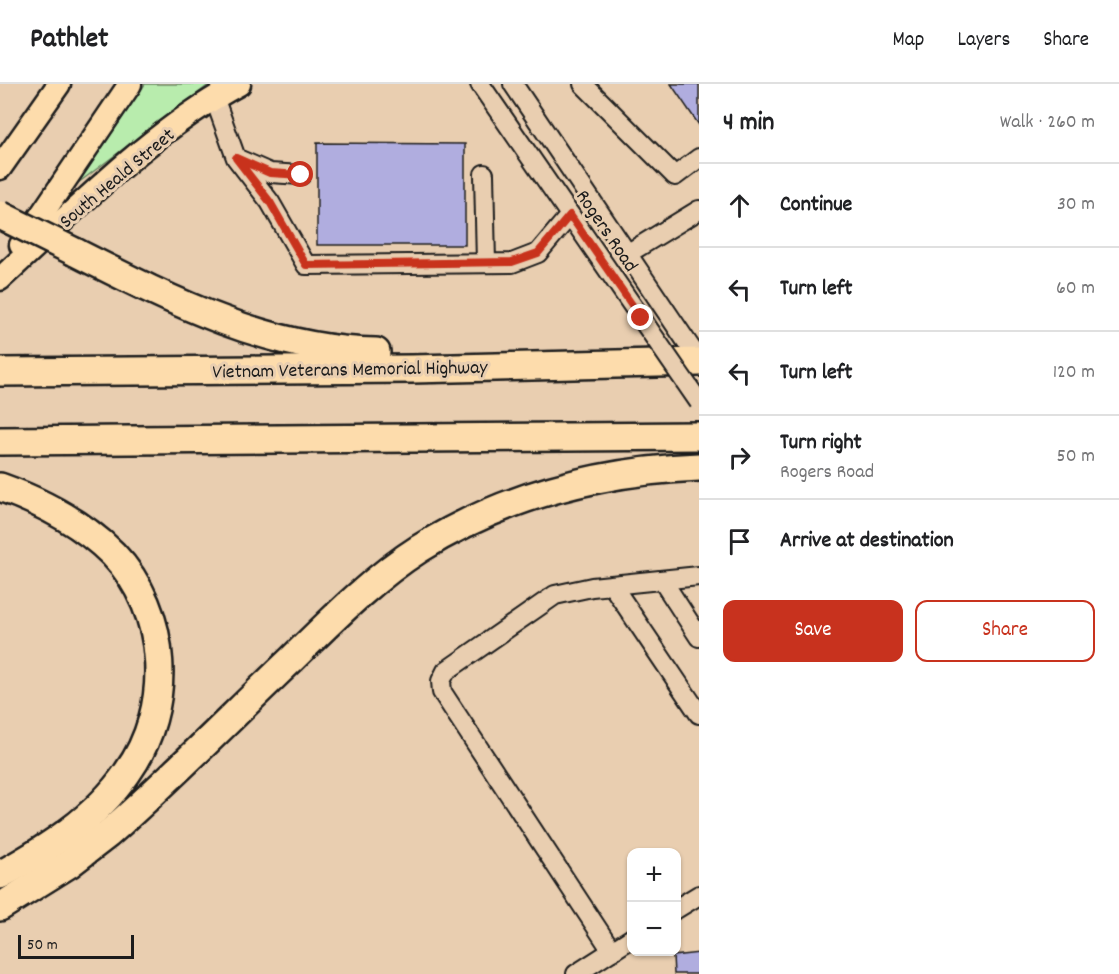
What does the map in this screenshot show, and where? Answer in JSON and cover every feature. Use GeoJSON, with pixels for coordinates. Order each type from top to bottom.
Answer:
{"type":"FeatureCollection","features":[{"type":"Feature","properties":{"kind":"highway"},"geometry":{"type":"LineString","coordinates":[[0,215],[199,310],[306,346],[338,351],[414,352],[575,363]]}},
{"type":"Feature","properties":{"kind":"highway","name":"Vietnam Veterans Memorial Highway"},"geometry":{"type":"LineString","coordinates":[[0,372],[412,369],[699,361]]}},
{"type":"Feature","properties":{"kind":"highway"},"geometry":{"type":"LineString","coordinates":[[0,441],[699,435]]}},
{"type":"Feature","properties":{"kind":"highway"},"geometry":{"type":"LineString","coordinates":[[0,907],[69,864],[108,834],[342,610],[419,550],[480,516],[541,492],[610,476],[699,467]]}},
{"type":"Feature","properties":{"kind":"highway"},"geometry":{"type":"LineString","coordinates":[[0,487],[43,504],[79,525],[123,566],[142,598],[152,624],[158,650],[160,674],[157,699],[147,737],[122,781],[71,830],[0,875]]}},
{"type":"Feature","properties":{"kind":"main road"},"geometry":{"type":"LineString","coordinates":[[0,161],[41,84]]}},
{"type":"Feature","properties":{"kind":"main road"},"geometry":{"type":"LineString","coordinates":[[0,168],[58,84]]}},
{"type":"Feature","properties":{"kind":"main road"},"geometry":{"type":"LineString","coordinates":[[0,277],[130,84]]}},
{"type":"Feature","properties":{"kind":"main road","name":"South Heald Street"},"geometry":{"type":"LineString","coordinates":[[0,277],[135,156],[214,97],[239,84]]}},
{"type":"Feature","properties":{"kind":"street","name":"Rogers Road"},"geometry":{"type":"LineString","coordinates":[[480,84],[699,402]]}},
{"type":"Feature","properties":{"kind":"street","name":"Rogers Road"},"geometry":{"type":"LineString","coordinates":[[513,84],[699,361]]}},
{"type":"Feature","properties":{"kind":"street"},"geometry":{"type":"LineString","coordinates":[[584,84],[675,176],[699,158]]}},
{"type":"Feature","properties":{"kind":"street"},"geometry":{"type":"LineString","coordinates":[[214,97],[236,158],[270,202],[306,265],[512,262],[538,253],[570,215]]}},
{"type":"Feature","properties":{"kind":"street"},"geometry":{"type":"LineString","coordinates":[[236,158],[270,173],[301,175]]}},
{"type":"Feature","properties":{"kind":"street"},"geometry":{"type":"LineString","coordinates":[[484,174],[486,263]]}},
{"type":"Feature","properties":{"kind":"street"},"geometry":{"type":"LineString","coordinates":[[627,254],[697,214]]}},
{"type":"Feature","properties":{"kind":"street"},"geometry":{"type":"LineString","coordinates":[[612,951],[442,692],[441,681],[446,671],[555,595],[569,590],[699,576]]}},
{"type":"Feature","properties":{"kind":"street"},"geometry":{"type":"LineString","coordinates":[[662,580],[699,636]]}},
{"type":"Feature","properties":{"kind":"street"},"geometry":{"type":"LineString","coordinates":[[612,585],[699,714]]}},
{"type":"Feature","properties":{"kind":"street"},"geometry":{"type":"LineString","coordinates":[[681,906],[699,895]]}},
{"type":"Feature","properties":{"kind":"street"},"geometry":{"type":"LineString","coordinates":[[585,971],[627,941]]}},
{"type":"Feature","properties":{"kind":"green space"},"geometry":{"type":"Polygon","coordinates":[[[145,84],[210,84],[78,183],[145,84]]]}},
{"type":"Feature","properties":{"kind":"building"},"geometry":{"type":"Polygon","coordinates":[[[671,84],[699,84],[699,125],[671,84]]]}},
{"type":"Feature","properties":{"kind":"building"},"geometry":{"type":"Polygon","coordinates":[[[317,143],[465,144],[465,245],[317,245],[317,143]]]}},
{"type":"Feature","properties":{"kind":"building"},"geometry":{"type":"Polygon","coordinates":[[[699,953],[699,974],[674,974],[673,956],[699,953]]]}},
{"type":"Feature","properties":{"kind":"route"},"geometry":{"type":"LineString","coordinates":[[301,175],[270,173],[236,158],[270,202],[306,265],[512,262],[538,253],[570,215],[641,318]]}}]}
